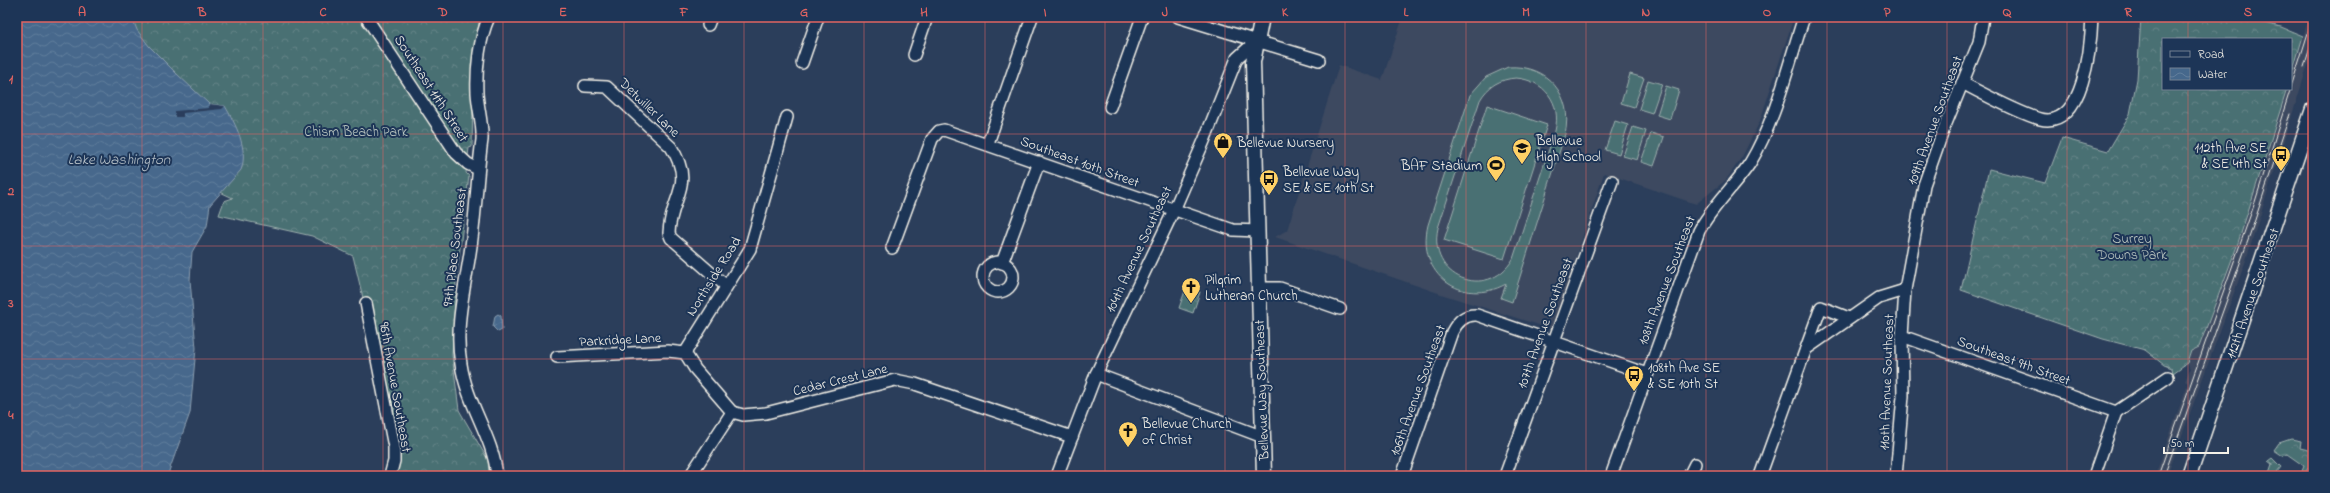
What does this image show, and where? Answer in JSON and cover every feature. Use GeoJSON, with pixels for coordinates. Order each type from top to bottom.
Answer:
{"type":"FeatureCollection","features":[{"type":"Feature","properties":{"kind":"main road","name":"Bellevue Way Southeast"},"geometry":{"type":"LineString","coordinates":[[1262,17],[1253,62],[1264,476]]}},
{"type":"Feature","properties":{"kind":"main road","name":"112th Avenue Southeast"},"geometry":{"type":"LineString","coordinates":[[2189,476],[2309,136],[2313,109]]}},
{"type":"Feature","properties":{"kind":"street","name":"Southeast 11th Street"},"geometry":{"type":"LineString","coordinates":[[366,17],[456,154],[468,164],[478,169]]}},
{"type":"Feature","properties":{"kind":"street","name":"97th Place Southeast"},"geometry":{"type":"LineString","coordinates":[[489,17],[484,30],[478,69],[477,93],[483,125],[459,346],[464,383],[491,444],[496,460],[497,476]]}},
{"type":"Feature","properties":{"kind":"street"},"geometry":{"type":"LineString","coordinates":[[802,63],[818,17]]}},
{"type":"Feature","properties":{"kind":"street"},"geometry":{"type":"LineString","coordinates":[[914,55],[927,17]]}},
{"type":"Feature","properties":{"kind":"street"},"geometry":{"type":"LineString","coordinates":[[988,144],[1032,17]]}},
{"type":"Feature","properties":{"kind":"street"},"geometry":{"type":"LineString","coordinates":[[1110,107],[1142,17]]}},
{"type":"Feature","properties":{"kind":"street"},"geometry":{"type":"LineString","coordinates":[[1178,17],[1319,60]]}},
{"type":"Feature","properties":{"kind":"street","name":"108th Avenue Southeast"},"geometry":{"type":"LineString","coordinates":[[1611,476],[1698,231],[1710,212],[1750,163],[1766,129],[1804,17]]}},
{"type":"Feature","properties":{"kind":"street","name":"109th Avenue Southeast"},"geometry":{"type":"LineString","coordinates":[[1905,290],[1924,185],[1979,42],[1983,17]]}},
{"type":"Feature","properties":{"kind":"street"},"geometry":{"type":"LineString","coordinates":[[1962,83],[2040,119],[2057,119],[2064,116],[2074,102],[2082,79],[2088,54],[2092,17]]}},
{"type":"Feature","properties":{"kind":"street","name":"104th Avenue Southeast"},"geometry":{"type":"LineString","coordinates":[[1057,476],[1096,374],[1174,210],[1237,58],[1256,41]]}},
{"type":"Feature","properties":{"kind":"street","name":"Detwiller Lane"},"geometry":{"type":"LineString","coordinates":[[585,86],[607,87],[671,147],[676,156],[683,178],[669,234],[671,238],[726,286]]}},
{"type":"Feature","properties":{"kind":"street","name":"Northside Road"},"geometry":{"type":"LineString","coordinates":[[685,353],[745,258],[753,239],[787,117]]}},
{"type":"Feature","properties":{"kind":"street","name":"Southeast 10th Street"},"geometry":{"type":"LineString","coordinates":[[892,248],[932,139],[939,131],[949,130],[1233,230],[1258,231]]}},
{"type":"Feature","properties":{"kind":"street"},"geometry":{"type":"LineString","coordinates":[[1002,263],[1039,162]]}},
{"type":"Feature","properties":{"kind":"street","name":"107th Avenue Southeast"},"geometry":{"type":"LineString","coordinates":[[1505,476],[1553,340],[1612,181]]}},
{"type":"Feature","properties":{"kind":"street"},"geometry":{"type":"LineString","coordinates":[[1258,288],[1280,288],[1340,309]]}},
{"type":"Feature","properties":{"kind":"street"},"geometry":{"type":"LineString","coordinates":[[1806,349],[1849,318],[1885,295],[1905,290]]}},
{"type":"Feature","properties":{"kind":"street","name":"110th Avenue Southeast"},"geometry":{"type":"LineString","coordinates":[[1896,476],[1903,396],[1902,336],[1905,290]]}},
{"type":"Feature","properties":{"kind":"street","name":"96th Avenue Southeast"},"geometry":{"type":"LineString","coordinates":[[366,303],[394,447],[394,461],[390,476]]}},
{"type":"Feature","properties":{"kind":"street"},"geometry":{"type":"LineString","coordinates":[[1760,476],[1821,307],[1849,318]]}},
{"type":"Feature","properties":{"kind":"street","name":"106th Avenue Southeast"},"geometry":{"type":"LineString","coordinates":[[1402,476],[1452,332],[1464,317],[1477,315],[1553,340]]}},
{"type":"Feature","properties":{"kind":"street","name":"Southeast 9th Street"},"geometry":{"type":"LineString","coordinates":[[1902,336],[2116,412]]}},
{"type":"Feature","properties":{"kind":"street"},"geometry":{"type":"LineString","coordinates":[[1553,340],[1647,374]]}},
{"type":"Feature","properties":{"kind":"street","name":"Parkridge Lane"},"geometry":{"type":"LineString","coordinates":[[557,356],[668,351],[685,353]]}},
{"type":"Feature","properties":{"kind":"street"},"geometry":{"type":"LineString","coordinates":[[685,353],[695,369],[732,412],[690,476]]}},
{"type":"Feature","properties":{"kind":"street"},"geometry":{"type":"LineString","coordinates":[[1096,374],[1262,437]]}},
{"type":"Feature","properties":{"kind":"street"},"geometry":{"type":"LineString","coordinates":[[2094,476],[2116,412],[2168,378]]}},
{"type":"Feature","properties":{"kind":"street","name":"Cedar Crest Lane"},"geometry":{"type":"LineString","coordinates":[[732,412],[743,415],[766,413],[887,381],[901,380],[1072,436]]}},
{"type":"Feature","properties":{"kind":"street"},"geometry":{"type":"LineString","coordinates":[[1689,476],[1694,464]]}},
{"type":"Feature","properties":{"kind":"shaded area","name":"Bellevue High School"},"geometry":{"type":"Polygon","coordinates":[[[1403,17],[1794,17],[1760,121],[1742,157],[1726,180],[1696,204],[1604,173],[1552,329],[1447,296],[1275,237],[1287,230],[1339,65],[1382,80],[1403,17]]]}},
{"type":"Feature","properties":{"kind":"shaded area"},"geometry":{"type":"Polygon","coordinates":[[[2309,17],[2313,17],[2313,49],[2246,260],[2167,476],[2155,476],[2188,383],[2185,381],[2190,369],[2187,363],[2191,351],[2199,347],[2237,246],[2287,90],[2292,90],[2292,74],[2309,17]]]}},
{"type":"Feature","properties":{"kind":"green space","name":"Chism Beach Park"},"geometry":{"type":"Polygon","coordinates":[[[113,17],[480,17],[474,56],[472,147],[469,148],[466,173],[469,176],[456,280],[452,355],[459,410],[488,460],[489,476],[390,476],[394,461],[366,299],[363,298],[353,256],[312,236],[219,215],[224,201],[233,198],[218,191],[113,17]]]}},
{"type":"Feature","properties":{"kind":"green space","name":"Surrey Downs Park"},"geometry":{"type":"Polygon","coordinates":[[[2141,17],[2252,17],[2255,21],[2281,27],[2303,36],[2292,74],[2292,38],[2162,38],[2162,90],[2287,90],[2237,246],[2199,347],[2191,351],[2187,363],[2173,373],[2172,368],[2164,365],[2145,350],[2103,339],[1961,290],[1989,169],[2045,183],[2062,138],[2108,151],[2130,114],[2137,79],[2141,17]]]}},
{"type":"Feature","properties":{"kind":"green space"},"geometry":{"type":"Polygon","coordinates":[[[1508,67],[1522,67],[1535,71],[1546,77],[1561,95],[1567,120],[1565,134],[1512,302],[1501,298],[1506,284],[1490,290],[1474,292],[1459,289],[1446,282],[1436,272],[1429,258],[1426,243],[1428,225],[1470,95],[1486,77],[1508,67]],[[1516,78],[1495,84],[1483,95],[1480,100],[1438,228],[1437,245],[1441,260],[1450,271],[1462,278],[1475,281],[1489,279],[1502,272],[1513,259],[1555,131],[1556,111],[1553,102],[1542,88],[1535,83],[1516,78]]]}},
{"type":"Feature","properties":{"kind":"green space"},"geometry":{"type":"Polygon","coordinates":[[[1630,74],[1644,78],[1634,107],[1621,103],[1630,74]]]}},
{"type":"Feature","properties":{"kind":"green space"},"geometry":{"type":"Polygon","coordinates":[[[1648,80],[1662,84],[1652,113],[1639,109],[1648,80]]]}},
{"type":"Feature","properties":{"kind":"green space"},"geometry":{"type":"Polygon","coordinates":[[[1666,86],[1679,90],[1670,119],[1657,115],[1666,86]]]}},
{"type":"Feature","properties":{"kind":"green space"},"geometry":{"type":"Polygon","coordinates":[[[1487,105],[1547,125],[1504,259],[1444,240],[1487,105]]]}},
{"type":"Feature","properties":{"kind":"green space"},"geometry":{"type":"Polygon","coordinates":[[[1615,121],[1628,125],[1619,154],[1605,150],[1615,121]]]}},
{"type":"Feature","properties":{"kind":"green space"},"geometry":{"type":"Polygon","coordinates":[[[1633,127],[1646,131],[1637,160],[1623,156],[1633,127]]]}},
{"type":"Feature","properties":{"kind":"green space"},"geometry":{"type":"Polygon","coordinates":[[[1651,133],[1664,137],[1654,166],[1641,162],[1651,133]]]}},
{"type":"Feature","properties":{"kind":"green space"},"geometry":{"type":"Polygon","coordinates":[[[1186,288],[1200,292],[1193,313],[1179,308],[1186,288]]]}},
{"type":"Feature","properties":{"kind":"green space"},"geometry":{"type":"Polygon","coordinates":[[[2291,439],[2301,441],[2300,448],[2313,451],[2313,469],[2308,468],[2305,473],[2302,471],[2304,466],[2287,454],[2283,456],[2274,450],[2279,443],[2291,439]]]}},
{"type":"Feature","properties":{"kind":"green space"},"geometry":{"type":"Polygon","coordinates":[[[2272,458],[2281,467],[2277,472],[2283,476],[2268,476],[2272,464],[2268,461],[2272,458]]]}},
{"type":"Feature","properties":{"kind":"water","name":"Lake Washington"},"geometry":{"type":"Polygon","coordinates":[[[17,17],[132,17],[137,30],[149,46],[177,74],[209,104],[225,106],[240,136],[243,154],[241,170],[210,205],[207,226],[192,252],[190,280],[196,348],[190,413],[169,471],[170,476],[17,476],[17,17]]]}},
{"type":"Feature","properties":{"kind":"water"},"geometry":{"type":"Polygon","coordinates":[[[498,314],[501,316],[502,330],[498,332],[493,327],[495,316],[498,314]]]}},
{"type":"Feature","properties":{"kind":"pier"},"geometry":{"type":"Polygon","coordinates":[[[209,104],[225,106],[222,109],[183,113],[183,117],[175,117],[175,111],[209,108],[209,104]]]}},
{"type":"Feature","properties":{"kind":"tram line"},"geometry":{"type":"LineString","coordinates":[[2292,84],[2313,17]]}},
{"type":"Feature","properties":{"kind":"tram line"},"geometry":{"type":"LineString","coordinates":[[2304,67],[2313,38]]}},
{"type":"Feature","properties":{"kind":"tram line"},"geometry":{"type":"LineString","coordinates":[[2158,476],[2254,205],[2290,90]]}},
{"type":"Feature","properties":{"kind":"tram line"},"geometry":{"type":"LineString","coordinates":[[2164,476],[2250,235],[2290,114]]}},
{"type":"Feature","properties":{"kind":"place","name":"Bellevue Nursery"},"geometry":{"type":"Point","coordinates":[1223,159]}},
{"type":"Feature","properties":{"kind":"place","name":"Bellevue High School"},"geometry":{"type":"Point","coordinates":[1522,165]}},
{"type":"Feature","properties":{"kind":"place","name":"112th Ave SE & SE 4th St"},"geometry":{"type":"Point","coordinates":[2281,172]}},
{"type":"Feature","properties":{"kind":"place","name":"BAF Stadium"},"geometry":{"type":"Point","coordinates":[1496,182]}},
{"type":"Feature","properties":{"kind":"place","name":"Bellevue Way SE & SE 10th St"},"geometry":{"type":"Point","coordinates":[1269,196]}},
{"type":"Feature","properties":{"kind":"place","name":"Pilgrim Lutheran Church"},"geometry":{"type":"Point","coordinates":[1191,304]}},
{"type":"Feature","properties":{"kind":"place","name":"108th Ave SE & SE 10th St"},"geometry":{"type":"Point","coordinates":[1634,392]}},
{"type":"Feature","properties":{"kind":"place","name":"Bellevue Church of Christ"},"geometry":{"type":"Point","coordinates":[1128,448]}}]}
